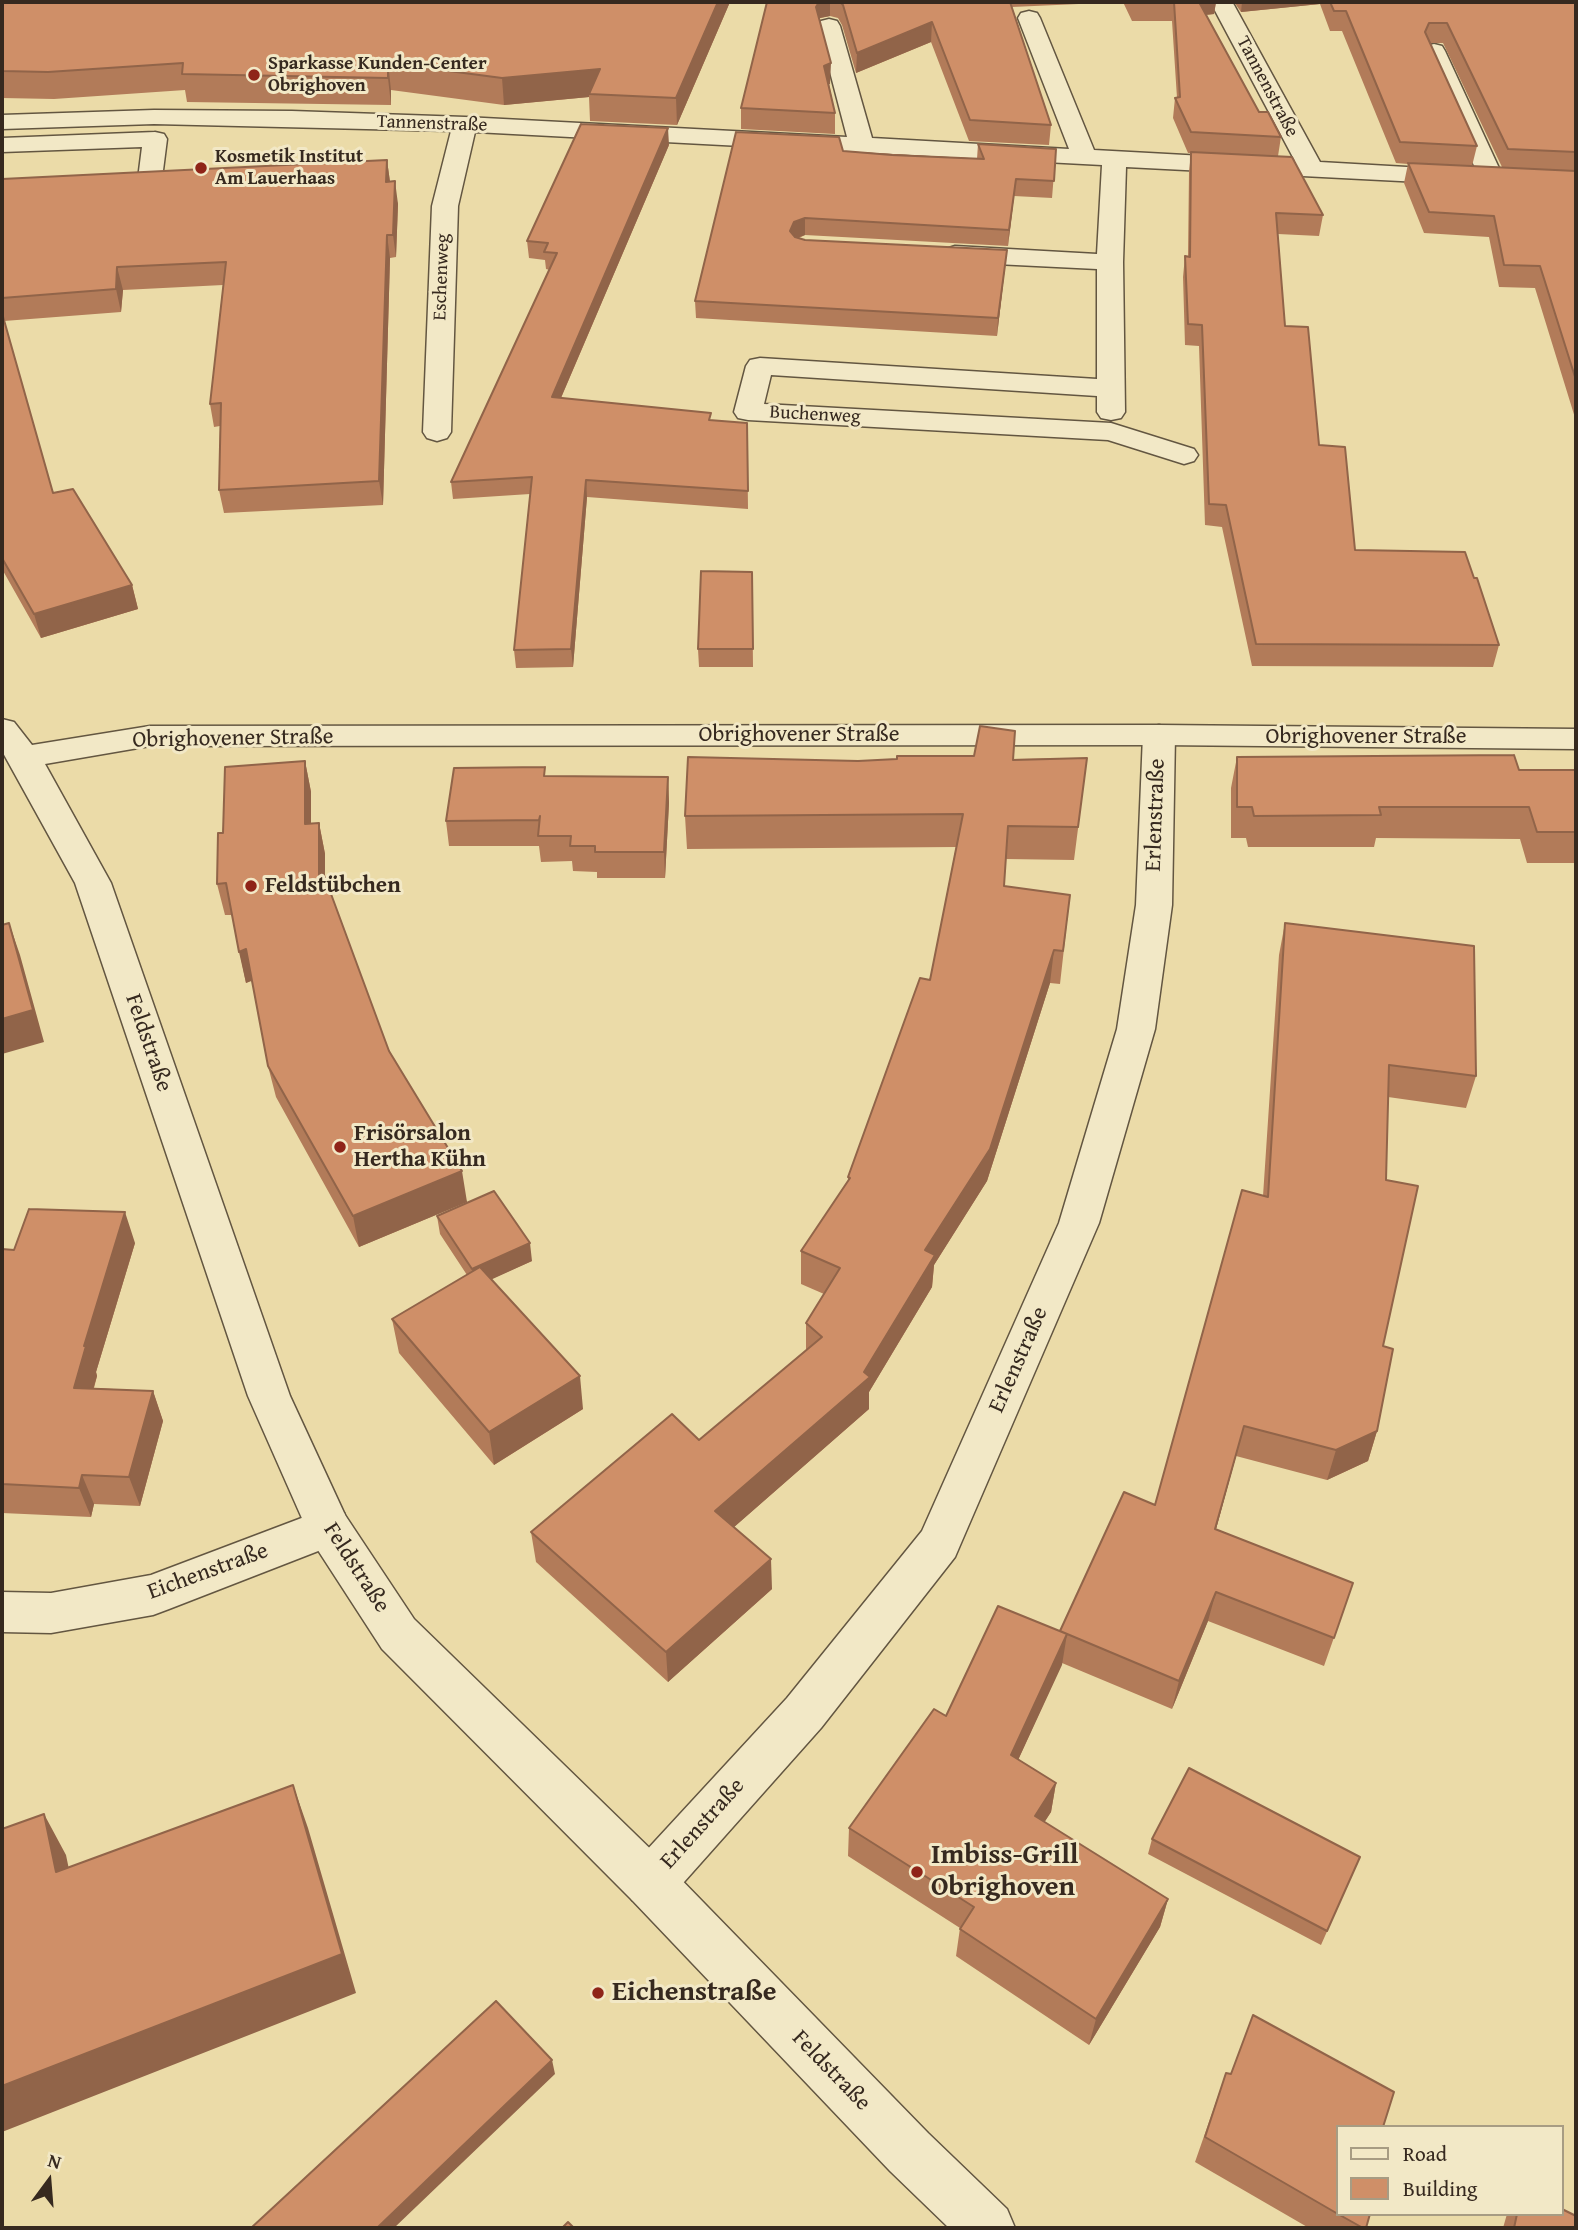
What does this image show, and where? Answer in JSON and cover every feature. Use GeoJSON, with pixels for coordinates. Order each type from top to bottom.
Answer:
{"type":"FeatureCollection","features":[{"type":"Feature","properties":{"kind":"street","name":"Tannenstraße"},"geometry":{"type":"LineString","coordinates":[[1223,5],[1312,170]]}},
{"type":"Feature","properties":{"kind":"street"},"geometry":{"type":"LineString","coordinates":[[1029,18],[1085,159]]}},
{"type":"Feature","properties":{"kind":"street"},"geometry":{"type":"LineString","coordinates":[[829,26],[862,147]]}},
{"type":"Feature","properties":{"kind":"street","name":"Tannenstraße"},"geometry":{"type":"LineString","coordinates":[[2,122],[153,117],[292,118],[465,124],[1085,159],[1504,179],[1434,51]]}},
{"type":"Feature","properties":{"kind":"street","name":"Eschenweg"},"geometry":{"type":"LineString","coordinates":[[437,432],[445,206],[465,124]]}},
{"type":"Feature","properties":{"kind":"street"},"geometry":{"type":"LineString","coordinates":[[2,145],[155,139],[149,186],[82,190]]}},
{"type":"Feature","properties":{"kind":"street"},"geometry":{"type":"LineString","coordinates":[[1111,432],[1110,262],[1114,160]]}},
{"type":"Feature","properties":{"kind":"street"},"geometry":{"type":"LineString","coordinates":[[930,252],[1110,262]]}},
{"type":"Feature","properties":{"kind":"street","name":"Buchenweg"},"geometry":{"type":"LineString","coordinates":[[1110,388],[760,366],[748,412],[1111,432],[1184,455]]}},
{"type":"Feature","properties":{"kind":"street","name":"Obrighovener Straße"},"geometry":{"type":"LineString","coordinates":[[13,743],[150,736],[1159,735],[1576,739]]}},
{"type":"Feature","properties":{"kind":"street","name":"Erlenstraße"},"geometry":{"type":"LineString","coordinates":[[650,1882],[804,1713],[939,1543],[1079,1223],[1136,1029],[1154,905],[1159,735]]}},
{"type":"Feature","properties":{"kind":"street","name":"Feldstraße"},"geometry":{"type":"LineString","coordinates":[[13,743],[93,883],[269,1396],[328,1527],[398,1634],[650,1882],[909,2152],[988,2228]]}},
{"type":"Feature","properties":{"kind":"street","name":"Eichenstraße"},"geometry":{"type":"LineString","coordinates":[[2,1612],[51,1613],[153,1595],[328,1527]]}},
{"type":"Feature","properties":{"kind":"building"},"geometry":{"type":"Polygon","coordinates":[[[2,2],[718,2],[676,98],[589,94],[600,69],[502,78],[388,63],[388,78],[182,74],[183,63],[48,72],[2,71],[2,2]]]}},
{"type":"Feature","properties":{"kind":"building"},"geometry":{"type":"Polygon","coordinates":[[[767,2],[819,2],[816,7],[831,63],[824,66],[835,113],[741,108],[767,2]]]}},
{"type":"Feature","properties":{"kind":"building"},"geometry":{"type":"Polygon","coordinates":[[[840,2],[1010,2],[1051,125],[970,120],[932,22],[857,53],[840,2]]]}},
{"type":"Feature","properties":{"kind":"building"},"geometry":{"type":"Polygon","coordinates":[[[1174,2],[1199,2],[1259,112],[1268,112],[1281,137],[1191,132],[1175,98],[1180,97],[1174,2]]]}},
{"type":"Feature","properties":{"kind":"building"},"geometry":{"type":"Polygon","coordinates":[[[1330,2],[1576,2],[1576,152],[1508,149],[1447,23],[1429,23],[1425,32],[1477,146],[1400,142],[1346,11],[1334,11],[1330,2]]]}},
{"type":"Feature","properties":{"kind":"building"},"geometry":{"type":"Polygon","coordinates":[[[581,124],[668,128],[552,397],[711,413],[709,420],[747,423],[748,491],[586,480],[571,649],[514,650],[532,477],[451,482],[557,253],[544,252],[548,243],[527,241],[581,124]]]}},
{"type":"Feature","properties":{"kind":"building"},"geometry":{"type":"Polygon","coordinates":[[[736,132],[839,137],[843,151],[892,155],[984,159],[978,144],[1056,149],[1054,181],[1016,179],[1009,230],[805,218],[794,222],[790,231],[795,237],[805,240],[1007,250],[998,318],[695,301],[736,132]]]}},
{"type":"Feature","properties":{"kind":"building"},"geometry":{"type":"Polygon","coordinates":[[[1191,152],[1292,157],[1323,215],[1276,213],[1285,326],[1308,327],[1319,445],[1345,447],[1355,550],[1465,552],[1474,578],[1477,578],[1499,645],[1256,644],[1226,505],[1209,504],[1202,325],[1188,324],[1185,256],[1190,257],[1191,152]]]}},
{"type":"Feature","properties":{"kind":"building"},"geometry":{"type":"Polygon","coordinates":[[[387,160],[386,182],[395,181],[393,235],[387,235],[379,481],[219,490],[221,403],[210,404],[226,262],[117,267],[116,289],[2,298],[2,179],[387,160]]]}},
{"type":"Feature","properties":{"kind":"building"},"geometry":{"type":"Polygon","coordinates":[[[1408,163],[1576,171],[1576,380],[1540,266],[1504,265],[1494,216],[1429,212],[1408,163]]]}},
{"type":"Feature","properties":{"kind":"building"},"geometry":{"type":"Polygon","coordinates":[[[2,313],[53,493],[73,489],[132,585],[34,614],[2,558],[2,313]]]}},
{"type":"Feature","properties":{"kind":"building"},"geometry":{"type":"Polygon","coordinates":[[[701,571],[752,572],[753,649],[698,649],[701,571]]]}},
{"type":"Feature","properties":{"kind":"building"},"geometry":{"type":"Polygon","coordinates":[[[980,726],[1015,731],[1013,760],[1087,758],[1078,827],[1008,826],[1004,886],[1070,895],[1063,951],[1054,950],[990,1149],[925,1250],[935,1255],[864,1372],[870,1377],[715,1511],[771,1559],[666,1652],[531,1532],[672,1414],[699,1440],[822,1337],[806,1323],[840,1268],[801,1251],[850,1178],[848,1177],[920,978],[930,980],[963,814],[685,816],[688,757],[858,761],[897,759],[897,756],[974,756],[980,726]]]}},
{"type":"Feature","properties":{"kind":"building"},"geometry":{"type":"Polygon","coordinates":[[[1514,755],[1519,770],[1576,770],[1576,832],[1537,832],[1529,807],[1379,807],[1381,815],[1254,816],[1252,807],[1237,807],[1237,757],[1514,755]]]}},
{"type":"Feature","properties":{"kind":"building"},"geometry":{"type":"Polygon","coordinates":[[[305,761],[305,824],[319,823],[319,875],[324,875],[389,1051],[462,1171],[353,1216],[268,1066],[246,949],[239,952],[226,883],[217,884],[218,833],[223,833],[225,767],[305,761]]]}},
{"type":"Feature","properties":{"kind":"building"},"geometry":{"type":"Polygon","coordinates":[[[545,767],[544,776],[668,777],[664,852],[595,852],[595,846],[570,846],[571,836],[538,836],[540,816],[539,820],[446,821],[454,768],[545,767]]]}},
{"type":"Feature","properties":{"kind":"building"},"geometry":{"type":"Polygon","coordinates":[[[9,923],[33,1010],[2,1019],[2,925],[9,923]]]}},
{"type":"Feature","properties":{"kind":"building"},"geometry":{"type":"Polygon","coordinates":[[[1285,923],[1474,946],[1476,1076],[1389,1065],[1386,1180],[1418,1186],[1383,1346],[1393,1349],[1377,1431],[1336,1450],[1244,1426],[1215,1529],[1353,1583],[1334,1638],[1216,1592],[1179,1681],[1060,1631],[1124,1492],[1155,1505],[1242,1190],[1268,1197],[1285,923]]]}},
{"type":"Feature","properties":{"kind":"building"},"geometry":{"type":"Polygon","coordinates":[[[494,1191],[530,1243],[472,1269],[437,1216],[494,1191]]]}},
{"type":"Feature","properties":{"kind":"building"},"geometry":{"type":"Polygon","coordinates":[[[29,1209],[125,1212],[74,1388],[153,1391],[129,1477],[82,1475],[79,1488],[2,1484],[2,1249],[14,1250],[29,1209]]]}},
{"type":"Feature","properties":{"kind":"building"},"geometry":{"type":"Polygon","coordinates":[[[480,1267],[580,1376],[489,1432],[392,1319],[480,1267]]]}},
{"type":"Feature","properties":{"kind":"building"},"geometry":{"type":"Polygon","coordinates":[[[998,1606],[1067,1634],[1011,1755],[1056,1783],[1035,1816],[1168,1899],[1096,2019],[960,1929],[974,1907],[849,1828],[934,1709],[946,1716],[998,1606]]]}},
{"type":"Feature","properties":{"kind":"building"},"geometry":{"type":"Polygon","coordinates":[[[1189,1768],[1360,1857],[1327,1931],[1152,1839],[1189,1768]]]}},
{"type":"Feature","properties":{"kind":"building"},"geometry":{"type":"Polygon","coordinates":[[[293,1785],[342,1954],[2,2086],[2,1829],[44,1814],[56,1872],[293,1785]]]}},
{"type":"Feature","properties":{"kind":"building"},"geometry":{"type":"Polygon","coordinates":[[[496,2001],[552,2060],[377,2228],[251,2228],[496,2001]]]}},
{"type":"Feature","properties":{"kind":"building"},"geometry":{"type":"Polygon","coordinates":[[[1253,2015],[1394,2092],[1384,2125],[1336,2125],[1336,2213],[1205,2137],[1226,2073],[1231,2074],[1253,2015]]]}},
{"type":"Feature","properties":{"kind":"building"},"geometry":{"type":"Polygon","coordinates":[[[1564,2210],[1576,2216],[1576,2228],[1514,2228],[1517,2216],[1564,2216],[1564,2210]]]}},
{"type":"Feature","properties":{"kind":"building"},"geometry":{"type":"Polygon","coordinates":[[[1342,2216],[1369,2216],[1366,2228],[1342,2216]]]}},
{"type":"Feature","properties":{"kind":"building"},"geometry":{"type":"Polygon","coordinates":[[[568,2222],[574,2228],[562,2228],[568,2222]]]}},
{"type":"Feature","properties":{"kind":"place","name":"Sparkasse Kunden-Center Obrighoven"},"geometry":{"type":"Point","coordinates":[254,75]}},
{"type":"Feature","properties":{"kind":"place","name":"Kosmetik Institut Am Lauerhaas"},"geometry":{"type":"Point","coordinates":[201,168]}},
{"type":"Feature","properties":{"kind":"place","name":"Feldstübchen"},"geometry":{"type":"Point","coordinates":[251,886]}},
{"type":"Feature","properties":{"kind":"place","name":"Frisörsalon Hertha Kühn"},"geometry":{"type":"Point","coordinates":[340,1147]}},
{"type":"Feature","properties":{"kind":"place","name":"Imbiss-Grill Obrighoven"},"geometry":{"type":"Point","coordinates":[917,1872]}},
{"type":"Feature","properties":{"kind":"place","name":"Eichenstraße"},"geometry":{"type":"Point","coordinates":[598,1993]}}]}
